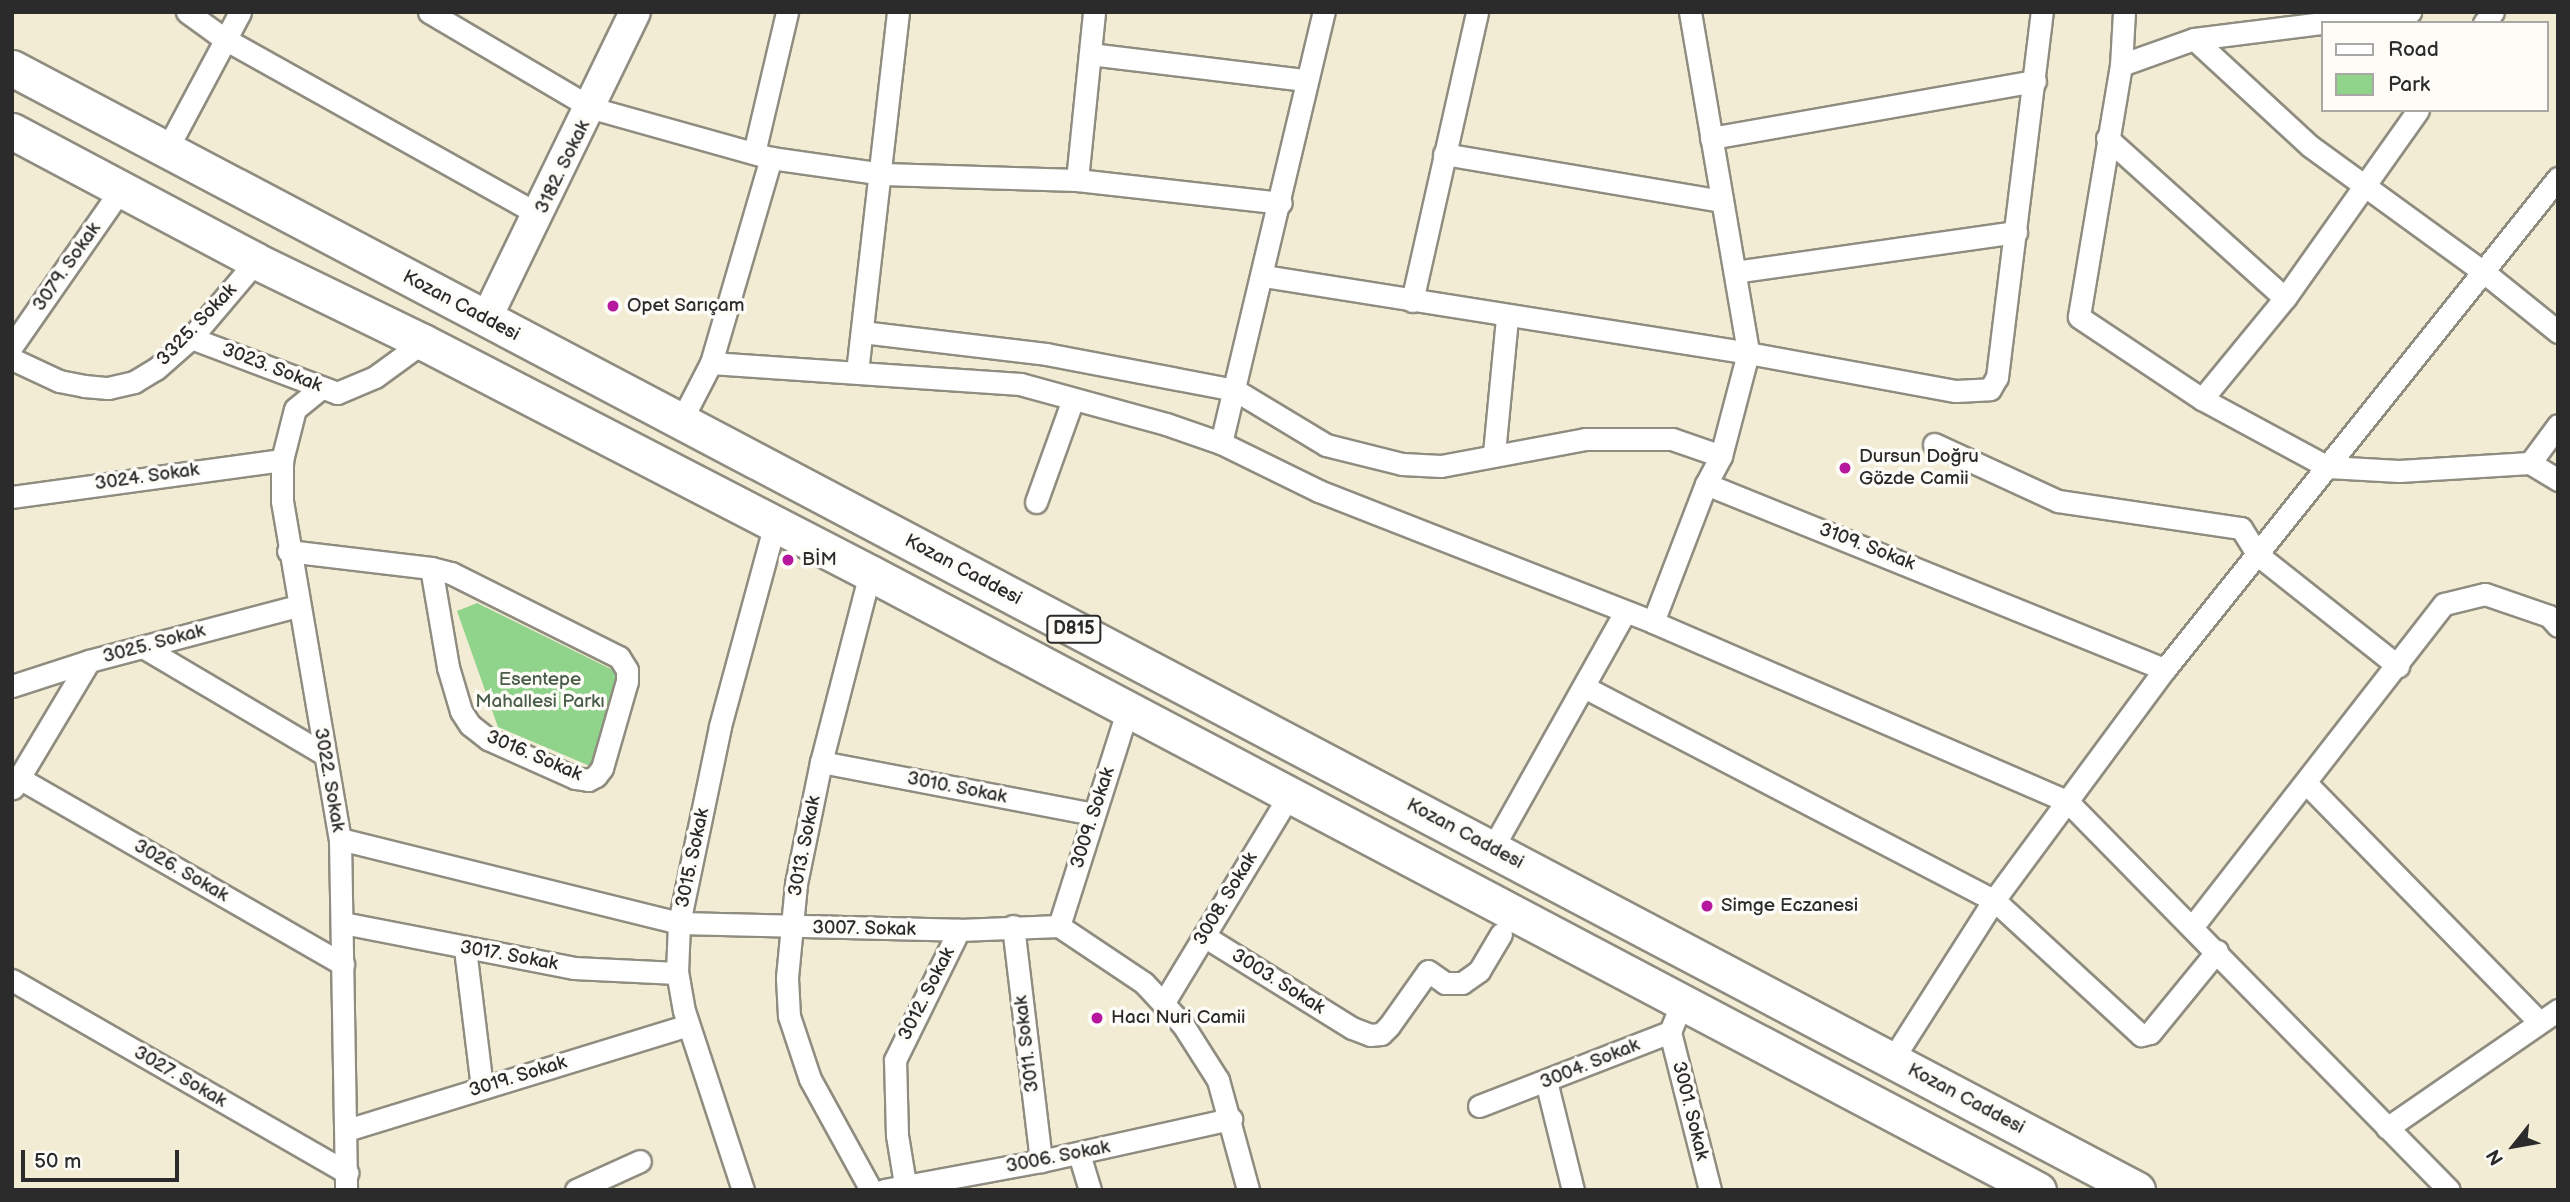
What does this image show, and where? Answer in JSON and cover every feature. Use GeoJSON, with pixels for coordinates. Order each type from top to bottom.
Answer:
{"type":"FeatureCollection","features":[{"type":"Feature","properties":{"kind":"highway","name":"Kozan Caddesi"},"geometry":{"type":"LineString","coordinates":[[12,68],[2137,1190]]}},
{"type":"Feature","properties":{"kind":"highway","name":"D815"},"geometry":{"type":"LineString","coordinates":[[12,131],[256,261],[423,342],[870,573],[1289,796],[1676,1017],[2038,1190]]}},
{"type":"Feature","properties":{"kind":"main road","name":"3182. Sokak"},"geometry":{"type":"LineString","coordinates":[[486,319],[592,108],[635,12]]}},
{"type":"Feature","properties":{"kind":"street"},"geometry":{"type":"LineString","coordinates":[[187,12],[223,38],[540,215]]}},
{"type":"Feature","properties":{"kind":"street"},"geometry":{"type":"LineString","coordinates":[[167,149],[223,38],[240,12]]}},
{"type":"Feature","properties":{"kind":"street"},"geometry":{"type":"LineString","coordinates":[[429,12],[592,108],[763,156],[883,174],[1077,180],[1281,203]]}},
{"type":"Feature","properties":{"kind":"street"},"geometry":{"type":"LineString","coordinates":[[681,421],[711,363],[763,156],[787,12]]}},
{"type":"Feature","properties":{"kind":"street"},"geometry":{"type":"LineString","coordinates":[[857,372],[883,174],[898,12]]}},
{"type":"Feature","properties":{"kind":"street"},"geometry":{"type":"LineString","coordinates":[[1077,180],[1094,12]]}},
{"type":"Feature","properties":{"kind":"street"},"geometry":{"type":"LineString","coordinates":[[1221,443],[1264,276],[1305,80],[1324,12]]}},
{"type":"Feature","properties":{"kind":"street"},"geometry":{"type":"LineString","coordinates":[[1412,301],[1477,12]]}},
{"type":"Feature","properties":{"kind":"street"},"geometry":{"type":"LineString","coordinates":[[1653,622],[1706,484],[1721,456],[1748,353],[1690,12]]}},
{"type":"Feature","properties":{"kind":"street"},"geometry":{"type":"LineString","coordinates":[[1264,276],[1507,318],[1748,353],[1956,391],[1990,389],[1997,377],[2042,12]]}},
{"type":"Feature","properties":{"kind":"street"},"geometry":{"type":"LineString","coordinates":[[2124,12],[2121,65],[2079,317],[2202,399],[2328,467],[2399,471],[2530,463],[2558,481]]}},
{"type":"Feature","properties":{"kind":"street"},"geometry":{"type":"LineString","coordinates":[[2340,21],[2410,12]]}},
{"type":"Feature","properties":{"kind":"street"},"geometry":{"type":"LineString","coordinates":[[2121,65],[2194,38],[2322,23]]}},
{"type":"Feature","properties":{"kind":"street"},"geometry":{"type":"LineString","coordinates":[[2194,38],[2272,115],[2485,273],[2558,332]]}},
{"type":"Feature","properties":{"kind":"street"},"geometry":{"type":"LineString","coordinates":[[1090,54],[1305,80]]}},
{"type":"Feature","properties":{"kind":"street"},"geometry":{"type":"LineString","coordinates":[[1711,138],[2035,80]]}},
{"type":"Feature","properties":{"kind":"street"},"geometry":{"type":"LineString","coordinates":[[2202,399],[2285,298],[2417,112]]}},
{"type":"Feature","properties":{"kind":"street"},"geometry":{"type":"LineString","coordinates":[[2107,138],[2285,298]]}},
{"type":"Feature","properties":{"kind":"street"},"geometry":{"type":"LineString","coordinates":[[1444,153],[1721,201]]}},
{"type":"Feature","properties":{"kind":"street"},"geometry":{"type":"LineString","coordinates":[[1892,1060],[1994,900],[2165,669],[2485,273],[2558,178]]}},
{"type":"Feature","properties":{"kind":"street","name":"3079. Sokak"},"geometry":{"type":"LineString","coordinates":[[12,346],[121,189]]}},
{"type":"Feature","properties":{"kind":"street"},"geometry":{"type":"LineString","coordinates":[[1735,271],[2016,232]]}},
{"type":"Feature","properties":{"kind":"street","name":"3325. Sokak"},"geometry":{"type":"LineString","coordinates":[[12,359],[59,381],[108,388],[134,382],[156,369],[191,338],[256,261]]}},
{"type":"Feature","properties":{"kind":"street"},"geometry":{"type":"LineString","coordinates":[[1494,453],[1507,318]]}},
{"type":"Feature","properties":{"kind":"street"},"geometry":{"type":"LineString","coordinates":[[862,332],[1046,354],[1235,390],[1326,445],[1402,464],[1441,466],[1494,453],[1585,439],[1672,439],[1721,456]]}},
{"type":"Feature","properties":{"kind":"street","name":"3023. Sokak"},"geometry":{"type":"LineString","coordinates":[[191,338],[337,393],[349,390],[423,342]]}},
{"type":"Feature","properties":{"kind":"street"},"geometry":{"type":"LineString","coordinates":[[711,363],[1020,384],[1221,443],[1319,491],[1653,622],[2067,802],[2193,926],[2449,1190]]}},
{"type":"Feature","properties":{"kind":"street","name":"3022. Sokak"},"geometry":{"type":"LineString","coordinates":[[321,388],[295,409],[282,460],[288,551],[340,839],[346,1181]]}},
{"type":"Feature","properties":{"kind":"street"},"geometry":{"type":"LineString","coordinates":[[1036,502],[1073,399]]}},
{"type":"Feature","properties":{"kind":"street"},"geometry":{"type":"LineString","coordinates":[[2530,463],[2558,425]]}},
{"type":"Feature","properties":{"kind":"street"},"geometry":{"type":"LineString","coordinates":[[1934,444],[2058,501],[2241,528],[2258,555],[2398,666]]}},
{"type":"Feature","properties":{"kind":"street","name":"3024. Sokak"},"geometry":{"type":"LineString","coordinates":[[12,498],[282,460]]}},
{"type":"Feature","properties":{"kind":"street","name":"3109. Sokak"},"geometry":{"type":"LineString","coordinates":[[1706,484],[2165,669]]}},
{"type":"Feature","properties":{"kind":"street","name":"3015. Sokak"},"geometry":{"type":"LineString","coordinates":[[743,1190],[688,1025],[677,973],[679,923],[720,726],[775,524]]}},
{"type":"Feature","properties":{"kind":"street","name":"3016. Sokak"},"geometry":{"type":"LineString","coordinates":[[288,551],[431,568],[451,573],[624,663],[627,681],[602,768],[596,776],[587,780],[575,778],[488,738],[470,725],[461,711],[448,667],[431,568]]}},
{"type":"Feature","properties":{"kind":"street","name":"3013. Sokak"},"geometry":{"type":"LineString","coordinates":[[870,573],[821,762],[790,928],[789,1016],[810,1079],[872,1190]]}},
{"type":"Feature","properties":{"kind":"street"},"geometry":{"type":"LineString","coordinates":[[2193,926],[2307,784],[2444,604],[2458,597],[2485,594],[2549,616],[2558,626]]}},
{"type":"Feature","properties":{"kind":"street","name":"3025. Sokak"},"geometry":{"type":"LineString","coordinates":[[12,686],[89,661],[297,606]]}},
{"type":"Feature","properties":{"kind":"street"},"geometry":{"type":"LineString","coordinates":[[1492,849],[1586,688],[1625,612]]}},
{"type":"Feature","properties":{"kind":"street"},"geometry":{"type":"LineString","coordinates":[[144,647],[324,754]]}},
{"type":"Feature","properties":{"kind":"street"},"geometry":{"type":"LineString","coordinates":[[16,784],[89,661]]}},
{"type":"Feature","properties":{"kind":"street"},"geometry":{"type":"LineString","coordinates":[[1586,688],[1994,900],[2141,1035],[2150,1033],[2217,951]]}},
{"type":"Feature","properties":{"kind":"street","name":"3009. Sokak"},"geometry":{"type":"LineString","coordinates":[[1059,926],[1127,711]]}},
{"type":"Feature","properties":{"kind":"street","name":"3010. Sokak"},"geometry":{"type":"LineString","coordinates":[[821,762],[1093,814]]}},
{"type":"Feature","properties":{"kind":"street","name":"3026. Sokak"},"geometry":{"type":"LineString","coordinates":[[16,784],[343,964]]}},
{"type":"Feature","properties":{"kind":"street"},"geometry":{"type":"LineString","coordinates":[[2307,784],[2539,1022]]}},
{"type":"Feature","properties":{"kind":"street","name":"3008. Sokak"},"geometry":{"type":"LineString","coordinates":[[1164,1002],[1289,796]]}},
{"type":"Feature","properties":{"kind":"street","name":"3007. Sokak"},"geometry":{"type":"LineString","coordinates":[[340,839],[679,923],[790,928],[959,930],[1059,926]]}},
{"type":"Feature","properties":{"kind":"street","name":"3017. Sokak"},"geometry":{"type":"LineString","coordinates":[[343,923],[465,949],[574,968],[677,973]]}},
{"type":"Feature","properties":{"kind":"street","name":"3011. Sokak"},"geometry":{"type":"LineString","coordinates":[[1013,926],[1041,1161]]}},
{"type":"Feature","properties":{"kind":"street"},"geometry":{"type":"LineString","coordinates":[[1059,926],[1164,1002],[1217,1080],[1231,1119],[1248,1190]]}},
{"type":"Feature","properties":{"kind":"street","name":"3012. Sokak"},"geometry":{"type":"LineString","coordinates":[[905,1184],[897,1135],[895,1060],[959,930]]}},
{"type":"Feature","properties":{"kind":"street","name":"3003. Sokak"},"geometry":{"type":"LineString","coordinates":[[1204,936],[1352,1028],[1381,1034],[1428,971],[1445,983],[1462,983],[1479,971],[1501,934]]}},
{"type":"Feature","properties":{"kind":"street"},"geometry":{"type":"LineString","coordinates":[[465,949],[482,1088]]}},
{"type":"Feature","properties":{"kind":"street","name":"3027. Sokak"},"geometry":{"type":"LineString","coordinates":[[12,980],[346,1181]]}},
{"type":"Feature","properties":{"kind":"street"},"geometry":{"type":"LineString","coordinates":[[2387,1128],[2558,1010]]}},
{"type":"Feature","properties":{"kind":"street","name":"3004. Sokak"},"geometry":{"type":"LineString","coordinates":[[1479,1106],[1546,1082],[1676,1017]]}},
{"type":"Feature","properties":{"kind":"street","name":"3001. Sokak"},"geometry":{"type":"LineString","coordinates":[[1676,1017],[1710,1190]]}},
{"type":"Feature","properties":{"kind":"street","name":"3019. Sokak"},"geometry":{"type":"LineString","coordinates":[[347,1130],[688,1025]]}},
{"type":"Feature","properties":{"kind":"street"},"geometry":{"type":"LineString","coordinates":[[1546,1082],[1573,1190]]}},
{"type":"Feature","properties":{"kind":"street","name":"3006. Sokak"},"geometry":{"type":"LineString","coordinates":[[884,1190],[1079,1154],[1231,1119]]}},
{"type":"Feature","properties":{"kind":"street"},"geometry":{"type":"LineString","coordinates":[[1079,1154],[1090,1190]]}},
{"type":"Feature","properties":{"kind":"street"},"geometry":{"type":"LineString","coordinates":[[576,1190],[640,1161]]}},
{"type":"Feature","properties":{"kind":"green space","name":"Esentepe Mahallesi Parkı"},"geometry":{"type":"Polygon","coordinates":[[[477,603],[619,673],[590,766],[498,727],[457,611],[477,603]]]}},
{"type":"Feature","properties":{"kind":"place","name":"Opet Sarıçam"},"geometry":{"type":"Point","coordinates":[613,306]}},
{"type":"Feature","properties":{"kind":"place","name":"Dursun Doğru Gözde Camii"},"geometry":{"type":"Point","coordinates":[1845,468]}},
{"type":"Feature","properties":{"kind":"place","name":"BİM"},"geometry":{"type":"Point","coordinates":[788,560]}},
{"type":"Feature","properties":{"kind":"place","name":"Simge Eczanesi"},"geometry":{"type":"Point","coordinates":[1707,906]}},
{"type":"Feature","properties":{"kind":"place","name":"Hacı Nuri Camii"},"geometry":{"type":"Point","coordinates":[1097,1018]}}]}
